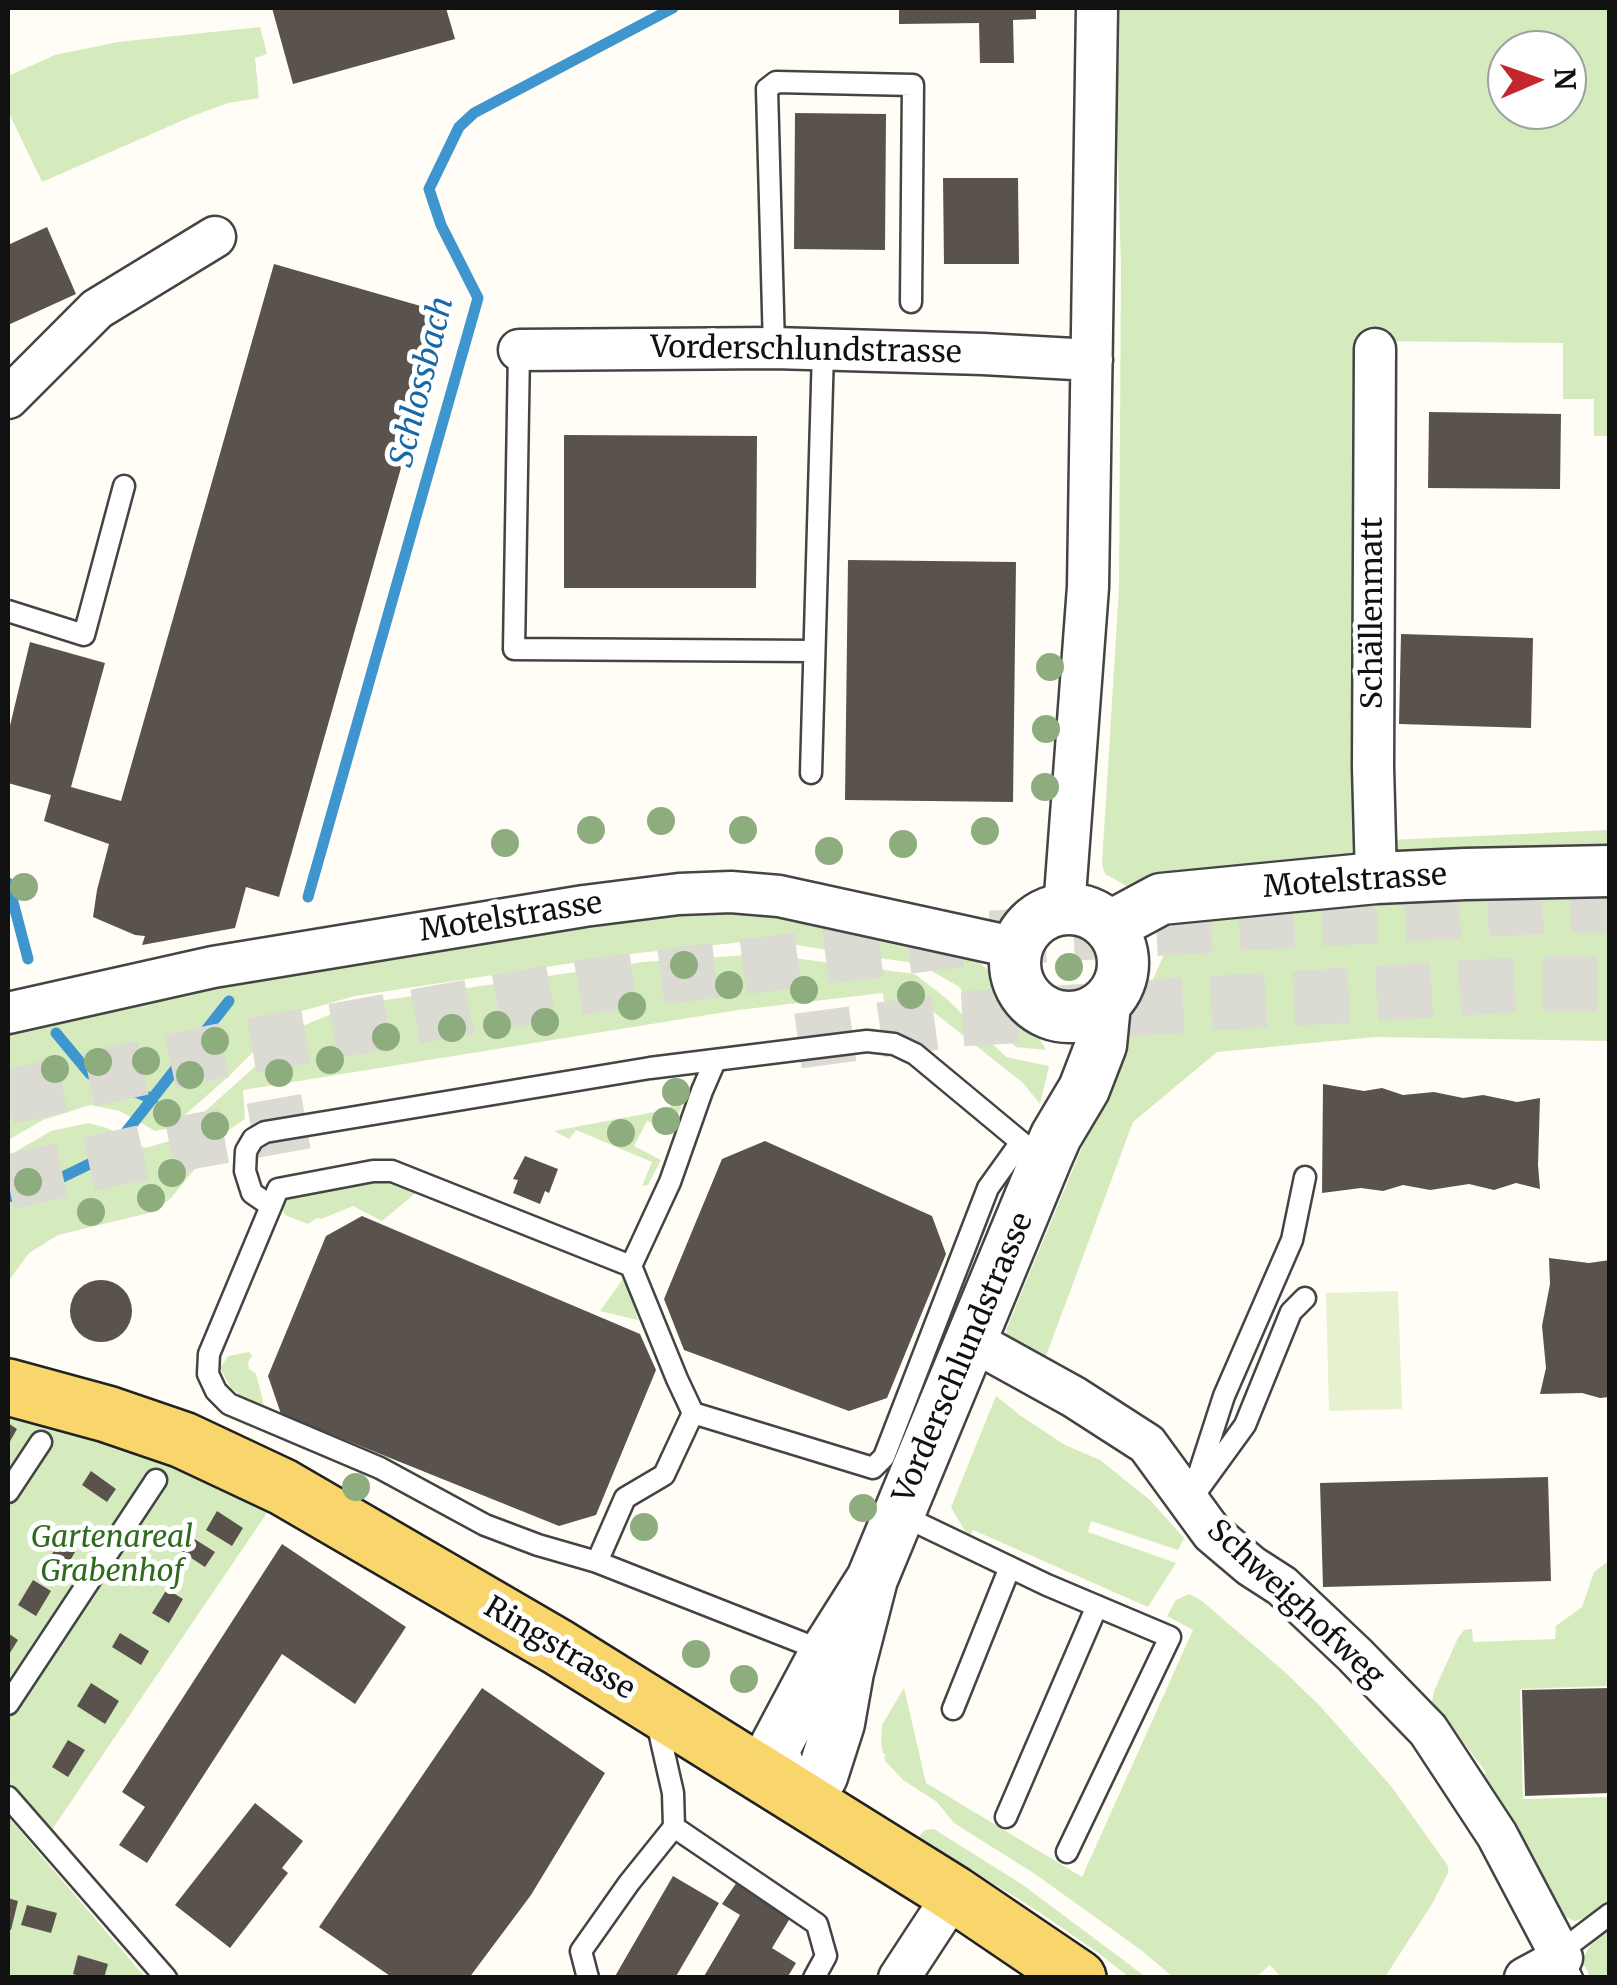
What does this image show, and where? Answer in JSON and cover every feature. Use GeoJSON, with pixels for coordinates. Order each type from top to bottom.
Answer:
{"type":"FeatureCollection","features":[{"type":"Feature","properties":{"kind":"main road","name":"Ringstrasse"},"geometry":{"type":"LineString","coordinates":[[8,1387],[183,1440],[283,1487],[652,1706],[954,1894],[1078,1978]]}},
{"type":"Feature","properties":{"kind":"street"},"geometry":{"type":"LineString","coordinates":[[1064,909],[1088,587],[1097,8]]}},
{"type":"Feature","properties":{"kind":"street"},"geometry":{"type":"LineString","coordinates":[[8,398],[97,310],[215,237]]}},
{"type":"Feature","properties":{"kind":"street","name":"Vorderschlundstrasse"},"geometry":{"type":"LineString","coordinates":[[520,350],[774,348],[1092,360]]}},
{"type":"Feature","properties":{"kind":"street","name":"Schällenmatt"},"geometry":{"type":"LineString","coordinates":[[1375,349],[1376,878]]}},
{"type":"Feature","properties":{"kind":"street","name":"Motelstrasse"},"geometry":{"type":"LineString","coordinates":[[1109,928],[1161,899],[1376,878],[1610,872]]}},
{"type":"Feature","properties":{"kind":"street","name":"Motelstrasse"},"geometry":{"type":"LineString","coordinates":[[8,1013],[213,966],[678,894],[731,892],[779,896],[1017,948]]}},
{"type":"Feature","properties":{"kind":"street"},"geometry":{"type":"LineString","coordinates":[[1064,909],[1081,910],[1109,928],[1118,941],[1122,974],[1116,991],[1104,1004],[1090,1013],[1056,1016],[1036,1006],[1022,990],[1015,969],[1017,948],[1027,929],[1043,915],[1064,909]]}},
{"type":"Feature","properties":{"kind":"street","name":"Vorderschlundstrasse"},"geometry":{"type":"LineString","coordinates":[[1041,1146],[1084,1089],[1100,1045],[1104,1004]]}},
{"type":"Feature","properties":{"kind":"street","name":"Vorderschlundstrasse"},"geometry":{"type":"LineString","coordinates":[[782,1788],[822,1776],[839,1723],[836,1664],[971,1340],[1041,1146],[1060,1080],[1056,1016]]}},
{"type":"Feature","properties":{"kind":"street","name":"Schweighofweg"},"geometry":{"type":"LineString","coordinates":[[971,1340],[1074,1397],[1146,1444],[1212,1533],[1282,1586],[1428,1730],[1497,1836],[1567,1968]]}},
{"type":"Feature","properties":{"kind":"street"},"geometry":{"type":"LineString","coordinates":[[899,1978],[954,1894]]}},
{"type":"Feature","properties":{"kind":"street"},"geometry":{"type":"LineString","coordinates":[[1526,1978],[1567,1968]]}},
{"type":"Feature","properties":{"kind":"lane"},"geometry":{"type":"LineString","coordinates":[[774,348],[767,89],[776,82],[913,85],[912,302]]}},
{"type":"Feature","properties":{"kind":"lane"},"geometry":{"type":"LineString","coordinates":[[520,350],[514,649],[814,651]]}},
{"type":"Feature","properties":{"kind":"lane"},"geometry":{"type":"LineString","coordinates":[[811,773],[823,350]]}},
{"type":"Feature","properties":{"kind":"lane"},"geometry":{"type":"LineString","coordinates":[[8,611],[84,635],[124,486]]}},
{"type":"Feature","properties":{"kind":"lane"},"geometry":{"type":"LineString","coordinates":[[271,1206],[252,1193],[246,1171],[246,1151],[253,1139],[265,1132],[650,1068],[868,1041],[894,1044],[915,1054],[1041,1146],[988,1188],[884,1457],[873,1468],[693,1413],[631,1266],[392,1171],[278,1189],[271,1206],[209,1354],[208,1374],[216,1391],[229,1404],[380,1468],[485,1525],[538,1546],[597,1562],[808,1645],[836,1664]]}},
{"type":"Feature","properties":{"kind":"lane"},"geometry":{"type":"LineString","coordinates":[[631,1266],[670,1182],[715,1061]]}},
{"type":"Feature","properties":{"kind":"lane","name":"Schweighofweg"},"geometry":{"type":"LineString","coordinates":[[1190,1501],[1224,1396],[1292,1240],[1305,1177]]}},
{"type":"Feature","properties":{"kind":"lane"},"geometry":{"type":"LineString","coordinates":[[1190,1501],[1246,1425],[1291,1312],[1305,1298]]}},
{"type":"Feature","properties":{"kind":"lane"},"geometry":{"type":"LineString","coordinates":[[597,1562],[625,1498],[664,1475],[693,1413]]}},
{"type":"Feature","properties":{"kind":"lane"},"geometry":{"type":"LineString","coordinates":[[8,1492],[41,1442]]}},
{"type":"Feature","properties":{"kind":"lane"},"geometry":{"type":"LineString","coordinates":[[8,1704],[156,1480]]}},
{"type":"Feature","properties":{"kind":"lane"},"geometry":{"type":"LineString","coordinates":[[899,1514],[1170,1637],[1067,1852]]}},
{"type":"Feature","properties":{"kind":"lane"},"geometry":{"type":"LineString","coordinates":[[953,1708],[1010,1567]]}},
{"type":"Feature","properties":{"kind":"lane"},"geometry":{"type":"LineString","coordinates":[[1006,1818],[1097,1606]]}},
{"type":"Feature","properties":{"kind":"lane"},"geometry":{"type":"LineString","coordinates":[[588,1978],[582,1951],[674,1827],[673,1792],[652,1706]]}},
{"type":"Feature","properties":{"kind":"lane"},"geometry":{"type":"LineString","coordinates":[[8,1797],[166,1978]]}},
{"type":"Feature","properties":{"kind":"lane"},"geometry":{"type":"LineString","coordinates":[[674,1827],[817,1924],[826,1956],[814,1978]]}},
{"type":"Feature","properties":{"kind":"lane"},"geometry":{"type":"LineString","coordinates":[[1567,1968],[1574,1942],[1610,1914]]}},
{"type":"Feature","properties":{"kind":"green space"},"geometry":{"type":"Polygon","coordinates":[[[1118,8],[1609,8],[1609,436],[1594,436],[1594,399],[1563,399],[1563,343],[1366,341],[1356,853],[1262,863],[1136,891],[1105,874],[1102,864],[1119,588],[1118,8]]]}},
{"type":"Feature","properties":{"kind":"green space"},"geometry":{"type":"Polygon","coordinates":[[[260,27],[267,54],[255,58],[259,98],[228,103],[195,115],[42,182],[8,111],[8,76],[55,55],[118,42],[260,27]]]}},
{"type":"Feature","properties":{"kind":"green space"},"geometry":{"type":"Polygon","coordinates":[[[1609,830],[1609,858],[1398,860],[1390,840],[1609,830]]]}},
{"type":"Feature","properties":{"kind":"green space"},"geometry":{"type":"Polygon","coordinates":[[[1609,892],[1609,1041],[1375,1037],[1217,1052],[1133,1122],[1043,1364],[1009,1341],[1006,1330],[1123,1049],[1174,931],[1187,921],[1274,916],[1380,902],[1609,892]]]}},
{"type":"Feature","properties":{"kind":"green space"},"geometry":{"type":"Polygon","coordinates":[[[714,907],[800,916],[973,957],[998,979],[1046,1050],[1016,1047],[958,986],[919,964],[790,944],[743,942],[638,953],[355,996],[302,1011],[283,1022],[170,1128],[155,1131],[120,1111],[90,1105],[43,1120],[8,1140],[8,1030],[406,951],[714,907]]]}},
{"type":"Feature","properties":{"kind":"green space"},"geometry":{"type":"Polygon","coordinates":[[[763,954],[915,974],[947,999],[1006,1057],[1049,1066],[1040,1104],[1023,1083],[921,1002],[902,1024],[887,1023],[883,993],[738,1010],[243,1090],[245,1119],[224,1133],[171,1198],[153,1212],[58,1235],[29,1253],[8,1282],[8,1156],[51,1131],[88,1123],[107,1128],[145,1148],[173,1140],[298,1028],[352,1005],[643,962],[763,954]]]}},
{"type":"Feature","properties":{"kind":"green space"},"geometry":{"type":"Polygon","coordinates":[[[669,1081],[683,1081],[687,1093],[671,1132],[647,1121],[634,1146],[661,1160],[648,1185],[642,1186],[652,1162],[576,1130],[569,1139],[554,1131],[670,1109],[669,1081]]]}},
{"type":"Feature","properties":{"kind":"green space"},"geometry":{"type":"Polygon","coordinates":[[[390,1179],[418,1191],[382,1221],[353,1206],[308,1224],[285,1215],[281,1205],[287,1198],[325,1188],[390,1179]]]}},
{"type":"Feature","properties":{"kind":"green space"},"geometry":{"type":"Polygon","coordinates":[[[625,1276],[638,1320],[600,1311],[625,1276]]]}},
{"type":"Feature","properties":{"kind":"green space"},"geometry":{"type":"Polygon","coordinates":[[[1398,1291],[1402,1409],[1329,1411],[1326,1293],[1398,1291]]]}},
{"type":"Feature","properties":{"kind":"green space"},"geometry":{"type":"Polygon","coordinates":[[[249,1352],[249,1369],[256,1374],[264,1405],[231,1388],[220,1368],[228,1356],[249,1352]]]}},
{"type":"Feature","properties":{"kind":"green space"},"geometry":{"type":"Polygon","coordinates":[[[996,1396],[1065,1445],[1100,1460],[1150,1500],[1184,1538],[1178,1550],[1091,1521],[1088,1532],[1176,1563],[1148,1607],[973,1530],[970,1535],[965,1531],[951,1507],[996,1396]]]}},
{"type":"Feature","properties":{"kind":"green space","name":"Gartenareal Grabenhof"},"geometry":{"type":"Polygon","coordinates":[[[8,1415],[141,1451],[271,1507],[51,1831],[8,1780],[8,1415]]]}},
{"type":"Feature","properties":{"kind":"green space"},"geometry":{"type":"Polygon","coordinates":[[[1609,1561],[1609,1686],[1520,1689],[1523,1799],[1609,1797],[1609,1902],[1595,1914],[1575,1921],[1560,1915],[1475,1782],[1486,1772],[1446,1720],[1436,1727],[1431,1706],[1434,1691],[1464,1630],[1472,1629],[1473,1642],[1555,1639],[1556,1626],[1582,1607],[1594,1572],[1609,1561]]]}},
{"type":"Feature","properties":{"kind":"green space"},"geometry":{"type":"Polygon","coordinates":[[[1189,1594],[1202,1601],[1320,1706],[1391,1786],[1448,1866],[1432,1904],[1385,1977],[1281,1977],[1270,1965],[1256,1977],[1173,1977],[1035,1874],[954,1823],[937,1802],[903,1780],[886,1762],[882,1725],[904,1688],[926,1783],[1082,1877],[1193,1630],[1167,1616],[1176,1600],[1189,1594]]]}},
{"type":"Feature","properties":{"kind":"green space"},"geometry":{"type":"Polygon","coordinates":[[[8,1816],[37,1851],[145,1977],[8,1977],[8,1816]]]}},
{"type":"Feature","properties":{"kind":"green space"},"geometry":{"type":"Polygon","coordinates":[[[934,1829],[1023,1885],[1146,1977],[1129,1977],[1033,1908],[918,1838],[925,1830],[934,1829]]]}},
{"type":"Feature","properties":{"kind":"green space"},"geometry":{"type":"Polygon","coordinates":[[[1609,1927],[1609,1977],[1590,1977],[1582,1960],[1593,1941],[1609,1927]]]}},
{"type":"Feature","properties":{"kind":"building"},"geometry":{"type":"Polygon","coordinates":[[[272,8],[446,8],[455,39],[293,84],[272,8]]]}},
{"type":"Feature","properties":{"kind":"building"},"geometry":{"type":"Polygon","coordinates":[[[899,8],[1036,8],[1036,19],[1013,20],[1014,63],[980,63],[979,23],[899,24],[899,8]]]}},
{"type":"Feature","properties":{"kind":"building"},"geometry":{"type":"Polygon","coordinates":[[[795,113],[886,114],[885,250],[794,249],[795,113]]]}},
{"type":"Feature","properties":{"kind":"building"},"geometry":{"type":"Polygon","coordinates":[[[943,178],[1018,178],[1019,264],[944,264],[943,178]]]}},
{"type":"Feature","properties":{"kind":"building"},"geometry":{"type":"Polygon","coordinates":[[[47,227],[76,294],[8,325],[8,245],[47,227]]]}},
{"type":"Feature","properties":{"kind":"building"},"geometry":{"type":"Polygon","coordinates":[[[274,264],[445,313],[279,897],[246,887],[235,928],[142,945],[145,936],[93,917],[109,844],[44,821],[51,795],[8,783],[8,734],[30,642],[105,663],[71,787],[121,801],[274,264]]]}},
{"type":"Feature","properties":{"kind":"building"},"geometry":{"type":"Polygon","coordinates":[[[1429,412],[1561,414],[1560,489],[1428,488],[1429,412]]]}},
{"type":"Feature","properties":{"kind":"building"},"geometry":{"type":"Polygon","coordinates":[[[564,435],[757,436],[756,588],[564,588],[564,435]]]}},
{"type":"Feature","properties":{"kind":"building"},"geometry":{"type":"Polygon","coordinates":[[[848,560],[1016,562],[1013,802],[845,800],[848,560]]]}},
{"type":"Feature","properties":{"kind":"building"},"geometry":{"type":"Polygon","coordinates":[[[1401,634],[1533,638],[1531,728],[1399,724],[1401,634]]]}},
{"type":"Feature","properties":{"kind":"building"},"geometry":{"type":"Polygon","coordinates":[[[1323,1084],[1364,1091],[1382,1088],[1403,1095],[1483,1095],[1517,1102],[1540,1098],[1540,1189],[1516,1183],[1494,1190],[1469,1184],[1430,1190],[1403,1185],[1383,1191],[1361,1188],[1322,1193],[1323,1084]]]}},
{"type":"Feature","properties":{"kind":"building"},"geometry":{"type":"Polygon","coordinates":[[[765,1141],[932,1216],[946,1254],[887,1398],[849,1411],[684,1350],[664,1299],[722,1159],[765,1141]]]}},
{"type":"Feature","properties":{"kind":"building"},"geometry":{"type":"Polygon","coordinates":[[[525,1156],[558,1169],[540,1204],[513,1193],[518,1180],[513,1179],[525,1156]]]}},
{"type":"Feature","properties":{"kind":"building"},"geometry":{"type":"Polygon","coordinates":[[[362,1216],[640,1334],[656,1370],[596,1515],[559,1526],[281,1414],[268,1376],[326,1236],[362,1216]]]}},
{"type":"Feature","properties":{"kind":"building"},"geometry":{"type":"Polygon","coordinates":[[[1549,1258],[1589,1263],[1610,1260],[1610,1397],[1540,1394],[1546,1368],[1542,1326],[1550,1284],[1549,1258]]]}},
{"type":"Feature","properties":{"kind":"building"},"geometry":{"type":"Polygon","coordinates":[[[101,1280],[123,1289],[132,1311],[123,1333],[101,1342],[79,1333],[70,1311],[79,1289],[101,1280]]]}},
{"type":"Feature","properties":{"kind":"building"},"geometry":{"type":"Polygon","coordinates":[[[8,1423],[17,1429],[8,1445],[8,1423]]]}},
{"type":"Feature","properties":{"kind":"building"},"geometry":{"type":"Polygon","coordinates":[[[91,1471],[116,1489],[107,1502],[82,1485],[91,1471]]]}},
{"type":"Feature","properties":{"kind":"building"},"geometry":{"type":"Polygon","coordinates":[[[1548,1477],[1551,1581],[1323,1587],[1320,1483],[1548,1477]]]}},
{"type":"Feature","properties":{"kind":"building"},"geometry":{"type":"Polygon","coordinates":[[[217,1511],[243,1528],[232,1546],[206,1530],[217,1511]]]}},
{"type":"Feature","properties":{"kind":"building"},"geometry":{"type":"Polygon","coordinates":[[[65,1533],[81,1542],[68,1564],[52,1554],[65,1533]]]}},
{"type":"Feature","properties":{"kind":"building"},"geometry":{"type":"Polygon","coordinates":[[[185,1533],[215,1552],[205,1567],[176,1548],[185,1533]]]}},
{"type":"Feature","properties":{"kind":"building"},"geometry":{"type":"Polygon","coordinates":[[[282,1544],[406,1627],[355,1704],[282,1654],[147,1863],[119,1845],[145,1807],[122,1792],[282,1544]]]}},
{"type":"Feature","properties":{"kind":"building"},"geometry":{"type":"Polygon","coordinates":[[[33,1580],[51,1591],[36,1616],[18,1605],[33,1580]]]}},
{"type":"Feature","properties":{"kind":"building"},"geometry":{"type":"Polygon","coordinates":[[[167,1589],[183,1599],[169,1623],[152,1613],[167,1589]]]}},
{"type":"Feature","properties":{"kind":"building"},"geometry":{"type":"Polygon","coordinates":[[[8,1633],[18,1640],[8,1656],[8,1633]]]}},
{"type":"Feature","properties":{"kind":"building"},"geometry":{"type":"Polygon","coordinates":[[[120,1633],[149,1651],[141,1665],[112,1647],[120,1633]]]}},
{"type":"Feature","properties":{"kind":"building"},"geometry":{"type":"Polygon","coordinates":[[[91,1683],[119,1701],[105,1724],[77,1706],[91,1683]]]}},
{"type":"Feature","properties":{"kind":"building"},"geometry":{"type":"Polygon","coordinates":[[[482,1688],[605,1773],[531,1895],[469,1978],[393,1978],[319,1927],[482,1688]]]}},
{"type":"Feature","properties":{"kind":"building"},"geometry":{"type":"Polygon","coordinates":[[[1610,1688],[1610,1793],[1525,1796],[1522,1690],[1610,1688]]]}},
{"type":"Feature","properties":{"kind":"building"},"geometry":{"type":"Polygon","coordinates":[[[68,1740],[85,1750],[68,1777],[52,1767],[68,1740]]]}},
{"type":"Feature","properties":{"kind":"building"},"geometry":{"type":"Polygon","coordinates":[[[255,1803],[303,1841],[282,1868],[288,1873],[230,1948],[175,1905],[255,1803]]]}},
{"type":"Feature","properties":{"kind":"building"},"geometry":{"type":"Polygon","coordinates":[[[673,1876],[719,1903],[675,1978],[614,1978],[673,1876]]]}},
{"type":"Feature","properties":{"kind":"building"},"geometry":{"type":"Polygon","coordinates":[[[737,1882],[792,1915],[772,1948],[796,1963],[787,1978],[703,1978],[740,1915],[722,1904],[737,1882]]]}},
{"type":"Feature","properties":{"kind":"building"},"geometry":{"type":"Polygon","coordinates":[[[8,1898],[18,1901],[11,1930],[8,1929],[8,1898]]]}},
{"type":"Feature","properties":{"kind":"building"},"geometry":{"type":"Polygon","coordinates":[[[27,1905],[57,1913],[51,1933],[21,1925],[27,1905]]]}},
{"type":"Feature","properties":{"kind":"building"},"geometry":{"type":"Polygon","coordinates":[[[78,1955],[108,1964],[104,1978],[73,1974],[78,1955]]]}},
{"type":"Feature","properties":{"kind":"waterway","name":"Schlossbach"},"geometry":{"type":"LineString","coordinates":[[308,897],[478,298],[441,225],[429,189],[459,127],[474,113],[673,8]]}},
{"type":"Feature","properties":{"kind":"waterway"},"geometry":{"type":"LineString","coordinates":[[8,883],[28,959]]}},
{"type":"Feature","properties":{"kind":"waterway"},"geometry":{"type":"LineString","coordinates":[[8,1197],[38,1189],[108,1155],[229,1001]]}},
{"type":"Feature","properties":{"kind":"waterway"},"geometry":{"type":"LineString","coordinates":[[56,1033],[90,1074],[153,1099]]}},
{"type":"Feature","properties":{"kind":"tunnel"},"geometry":{"type":"LineString","coordinates":[[8,1097],[215,1052],[582,987],[958,940],[1610,905]]}},
{"type":"Feature","properties":{"kind":"tunnel"},"geometry":{"type":"LineString","coordinates":[[798,1041],[961,1019],[1528,984],[1610,984]]}},
{"type":"Feature","properties":{"kind":"tunnel"},"geometry":{"type":"LineString","coordinates":[[8,1182],[318,1119]]}}]}
